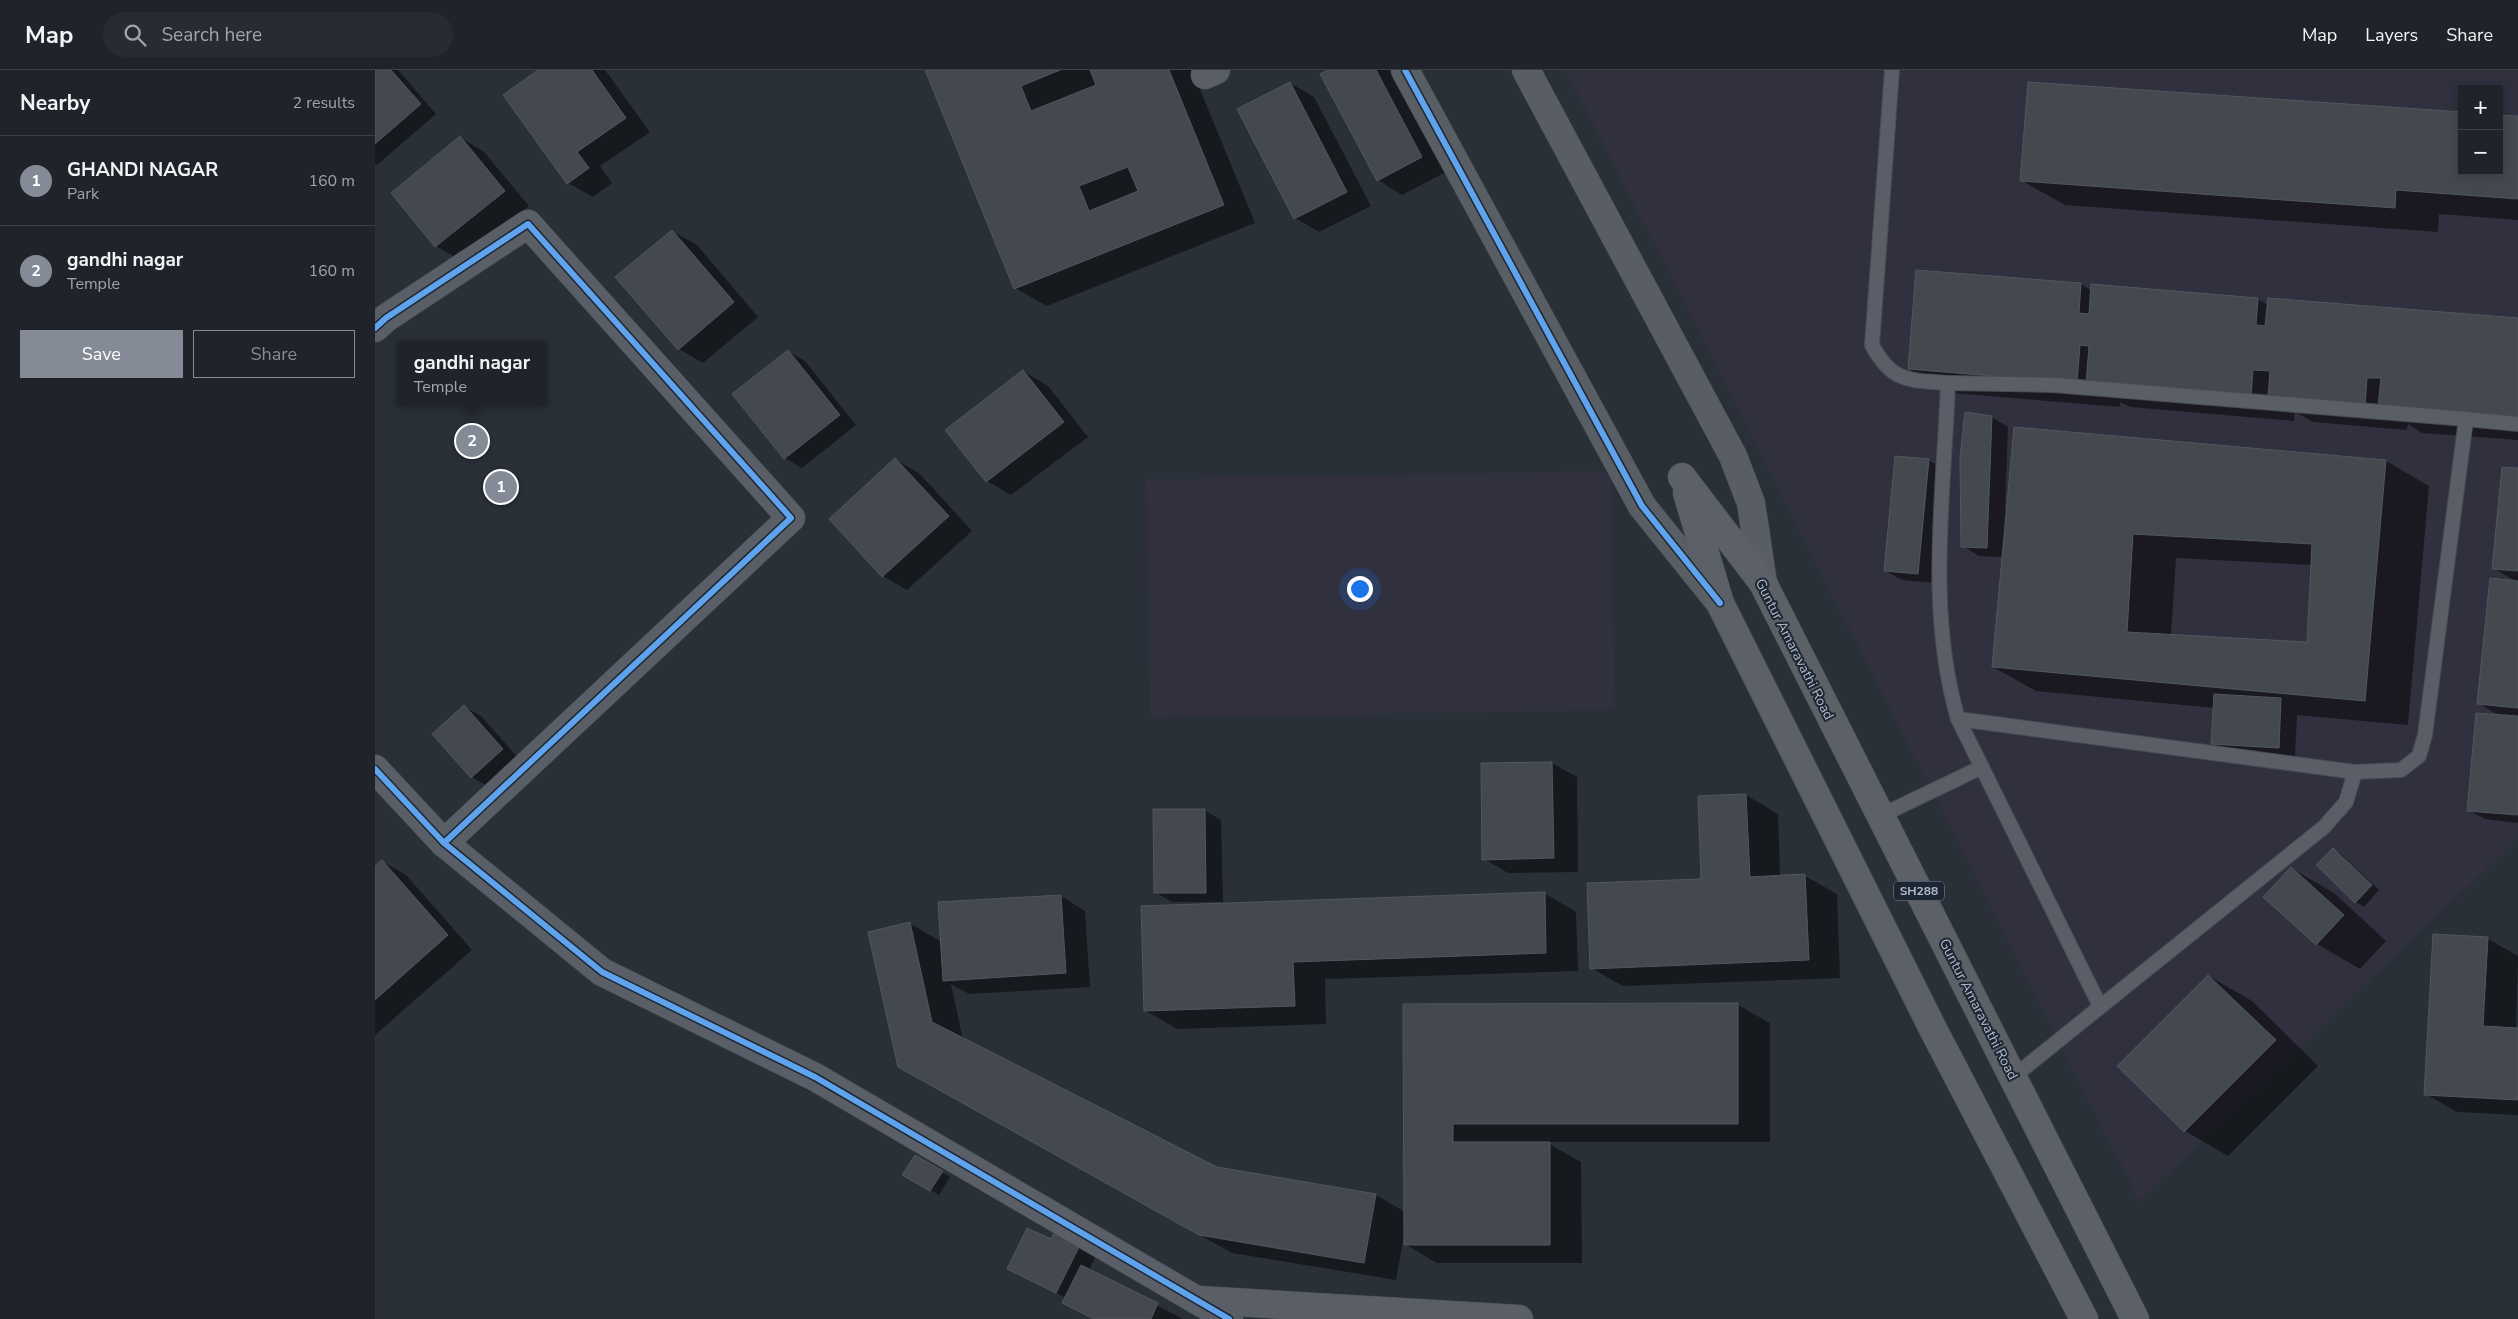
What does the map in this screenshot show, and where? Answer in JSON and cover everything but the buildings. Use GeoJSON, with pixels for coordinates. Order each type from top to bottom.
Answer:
{"type":"FeatureCollection","features":[{"type":"Feature","properties":{"kind":"main road","name":"Guntur Amaravathi Road"},"geometry":{"type":"LineString","coordinates":[[2084,1319],[1933,1029],[1720,603],[1682,477],[1763,583],[2135,1319]]}},
{"type":"Feature","properties":{"kind":"street"},"geometry":{"type":"LineString","coordinates":[[1405,70],[1642,506],[1720,603]]}},
{"type":"Feature","properties":{"kind":"street"},"geometry":{"type":"LineString","coordinates":[[1526,70],[1733,456],[1751,503],[1763,583]]}},
{"type":"Feature","properties":{"kind":"street"},"geometry":{"type":"LineString","coordinates":[[379,317],[528,224],[791,518],[444,843]]}},
{"type":"Feature","properties":{"kind":"street"},"geometry":{"type":"LineString","coordinates":[[375,769],[444,843],[602,972],[815,1077],[1229,1319]]}},
{"type":"Feature","properties":{"kind":"street"},"geometry":{"type":"LineString","coordinates":[[1194,1300],[1519,1319]]}},
{"type":"Feature","properties":{"kind":"lane"},"geometry":{"type":"LineString","coordinates":[[1893,70],[1872,345],[1880,360],[1903,379],[1948,383],[2054,384],[2518,424]]}},
{"type":"Feature","properties":{"kind":"lane"},"geometry":{"type":"LineString","coordinates":[[1948,383],[1938,580],[1949,687],[1958,719],[2100,1006]]}},
{"type":"Feature","properties":{"kind":"lane"},"geometry":{"type":"LineString","coordinates":[[1958,719],[2355,772],[2401,770],[2419,756],[2425,735],[2466,419]]}},
{"type":"Feature","properties":{"kind":"lane"},"geometry":{"type":"LineString","coordinates":[[1880,816],[1982,766]]}},
{"type":"Feature","properties":{"kind":"lane"},"geometry":{"type":"LineString","coordinates":[[2013,1077],[2324,827],[2346,802],[2355,772]]}},
{"type":"Feature","properties":{"kind":"shaded area"},"geometry":{"type":"Polygon","coordinates":[[[1566,70],[2518,70],[2518,838],[2140,1201],[1566,70]]]}},
{"type":"Feature","properties":{"kind":"shaded area"},"geometry":{"type":"Polygon","coordinates":[[[1611,471],[1615,710],[1150,718],[1146,479],[1611,471]]]}},
{"type":"Feature","properties":{"kind":"cycle path"},"geometry":{"type":"LineString","coordinates":[[1405,70],[1642,506],[1720,603]]}},
{"type":"Feature","properties":{"kind":"cycle path"},"geometry":{"type":"LineString","coordinates":[[375,328],[386,318],[528,224],[791,518],[444,843]]}},
{"type":"Feature","properties":{"kind":"cycle path"},"geometry":{"type":"LineString","coordinates":[[375,769],[444,843],[602,972],[815,1077],[1229,1319]]}},
{"type":"Feature","properties":{"kind":"place","name":"gandhi nagar"},"geometry":{"type":"Point","coordinates":[472,441]}},
{"type":"Feature","properties":{"kind":"place","name":"GHANDI NAGAR"},"geometry":{"type":"Point","coordinates":[501,487]}}]}
